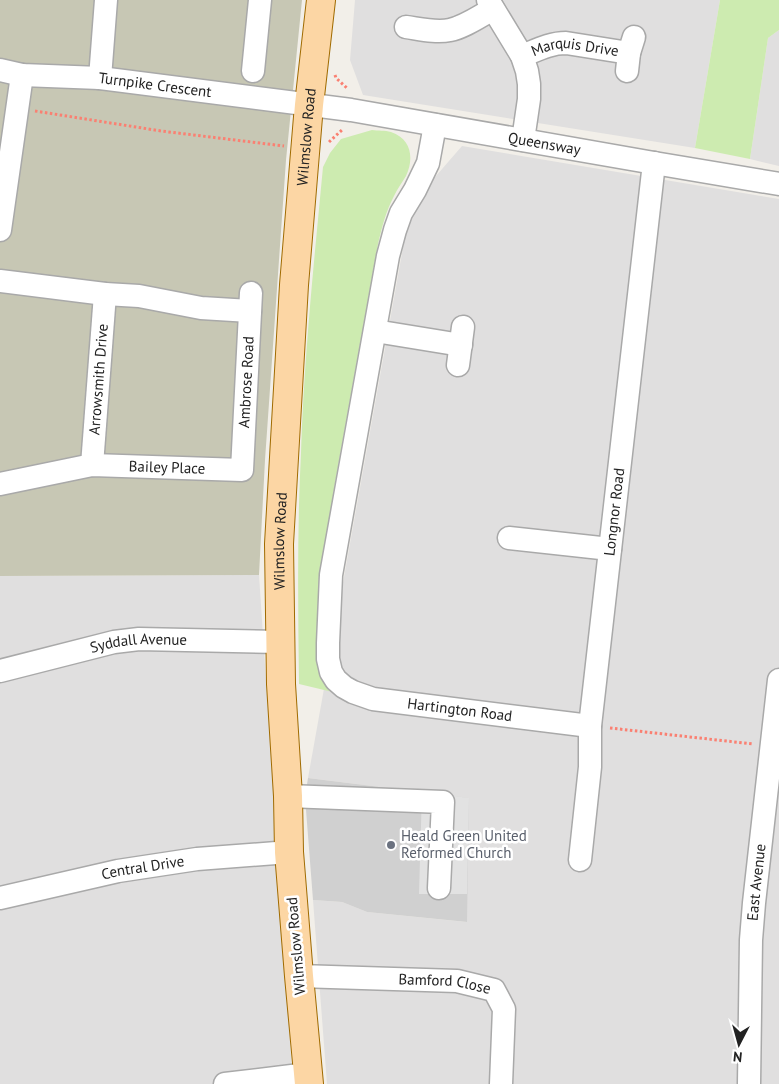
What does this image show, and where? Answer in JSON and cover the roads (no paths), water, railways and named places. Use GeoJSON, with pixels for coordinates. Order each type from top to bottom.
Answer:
{"type":"FeatureCollection","features":[{"type":"Feature","properties":{"kind":"main road","name":"Wilmslow Road"},"geometry":{"type":"LineString","coordinates":[[308,1079],[289,852],[288,796],[281,684],[279,544],[294,285],[309,104],[321,0]]}},
{"type":"Feature","properties":{"kind":"street"},"geometry":{"type":"LineString","coordinates":[[100,78],[106,0]]}},
{"type":"Feature","properties":{"kind":"street"},"geometry":{"type":"LineString","coordinates":[[253,71],[260,0]]}},
{"type":"Feature","properties":{"kind":"street","name":"Marquis Drive"},"geometry":{"type":"LineString","coordinates":[[406,27],[450,30],[461,26],[491,4],[522,56],[527,71],[529,92],[523,140]]}},
{"type":"Feature","properties":{"kind":"street","name":"Marquis Drive"},"geometry":{"type":"LineString","coordinates":[[522,56],[546,45],[556,43],[630,54]]}},
{"type":"Feature","properties":{"kind":"street","name":"Turnpike Crescent"},"geometry":{"type":"LineString","coordinates":[[0,70],[22,75],[100,78],[309,104]]}},
{"type":"Feature","properties":{"kind":"street"},"geometry":{"type":"LineString","coordinates":[[0,230],[22,75]]}},
{"type":"Feature","properties":{"kind":"street","name":"Queensway"},"geometry":{"type":"LineString","coordinates":[[309,104],[779,184]]}},
{"type":"Feature","properties":{"kind":"street"},"geometry":{"type":"LineString","coordinates":[[435,125],[428,163],[401,213],[395,230],[388,256],[375,331],[461,346]]}},
{"type":"Feature","properties":{"kind":"street","name":"Longnor Road"},"geometry":{"type":"LineString","coordinates":[[580,860],[590,767],[590,726],[654,163]]}},
{"type":"Feature","properties":{"kind":"street"},"geometry":{"type":"LineString","coordinates":[[0,280],[105,294]]}},
{"type":"Feature","properties":{"kind":"street","name":"Ambrose Road"},"geometry":{"type":"LineString","coordinates":[[105,294],[139,296],[201,308],[251,302],[242,470]]}},
{"type":"Feature","properties":{"kind":"street","name":"Arrowsmith Drive"},"geometry":{"type":"LineString","coordinates":[[92,466],[105,294]]}},
{"type":"Feature","properties":{"kind":"street","name":"Hartington Road"},"geometry":{"type":"LineString","coordinates":[[375,331],[331,574],[328,643],[328,659],[331,672],[344,687],[373,699],[590,726]]}},
{"type":"Feature","properties":{"kind":"street","name":"Bailey Place"},"geometry":{"type":"LineString","coordinates":[[0,484],[92,466],[242,470]]}},
{"type":"Feature","properties":{"kind":"street"},"geometry":{"type":"LineString","coordinates":[[509,538],[610,549]]}},
{"type":"Feature","properties":{"kind":"street","name":"Syddall Avenue"},"geometry":{"type":"LineString","coordinates":[[0,671],[114,642],[139,639],[280,642]]}},
{"type":"Feature","properties":{"kind":"street","name":"East Avenue"},"geometry":{"type":"LineString","coordinates":[[749,1084],[751,940],[754,902],[769,860],[771,746],[779,680]]}},
{"type":"Feature","properties":{"kind":"street"},"geometry":{"type":"LineString","coordinates":[[288,796],[442,802],[439,888]]}},
{"type":"Feature","properties":{"kind":"street","name":"Central Drive"},"geometry":{"type":"LineString","coordinates":[[0,898],[118,871],[187,860],[289,852]]}},
{"type":"Feature","properties":{"kind":"street","name":"Bamford Close"},"geometry":{"type":"LineString","coordinates":[[298,976],[458,981],[494,990],[504,1009],[501,1084]]}},
{"type":"Feature","properties":{"kind":"street"},"geometry":{"type":"LineString","coordinates":[[225,1084],[308,1079]]}},
{"type":"Feature","properties":{"kind":"place","name":"Heald Green United Reformed Church"},"geometry":{"type":"Point","coordinates":[391,845]}}]}
